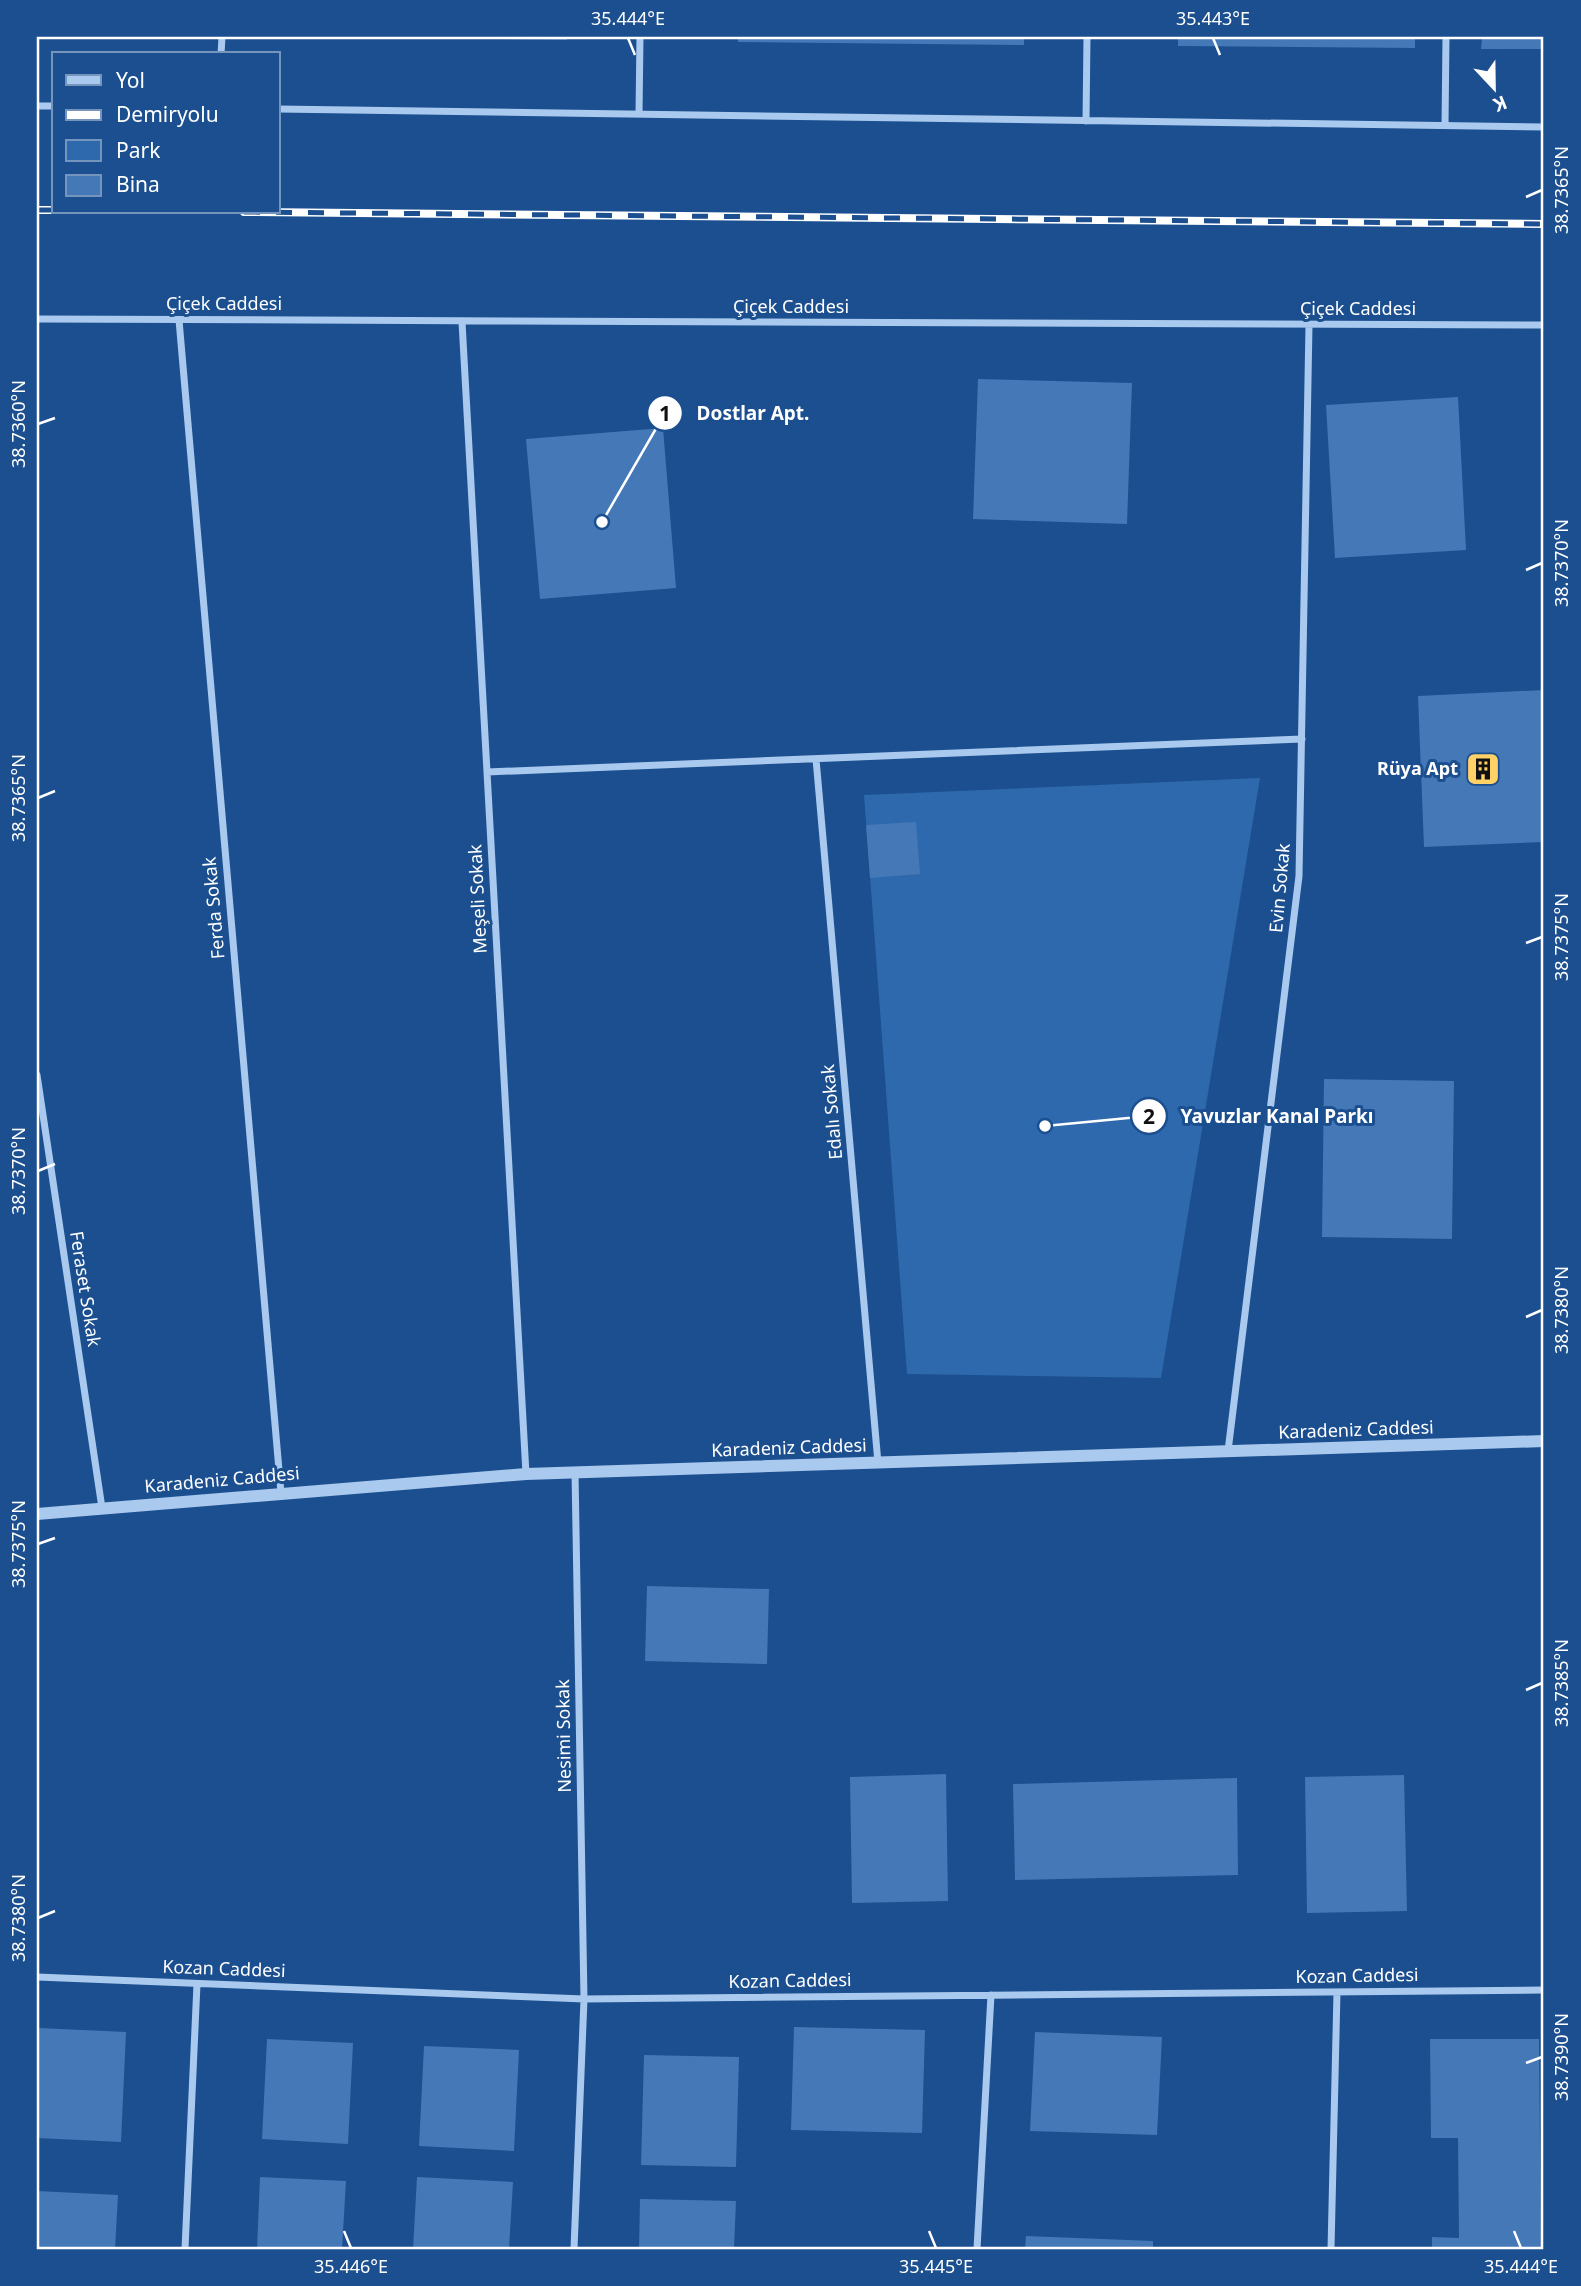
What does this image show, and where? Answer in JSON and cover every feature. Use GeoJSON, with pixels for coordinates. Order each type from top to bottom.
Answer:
{"type":"FeatureCollection","features":[{"type":"Feature","properties":{"kind":"street"},"geometry":{"type":"LineString","coordinates":[[639,114],[640,37]]}},
{"type":"Feature","properties":{"kind":"street"},"geometry":{"type":"LineString","coordinates":[[1086,121],[1087,37]]}},
{"type":"Feature","properties":{"kind":"street"},"geometry":{"type":"LineString","coordinates":[[1445,125],[1446,37]]}},
{"type":"Feature","properties":{"kind":"street"},"geometry":{"type":"LineString","coordinates":[[280,109],[1544,127]]}},
{"type":"Feature","properties":{"kind":"street","name":"Çiçek Caddesi"},"geometry":{"type":"LineString","coordinates":[[37,319],[1544,325]]}},
{"type":"Feature","properties":{"kind":"street","name":"Ferda Sokak"},"geometry":{"type":"LineString","coordinates":[[179,320],[281,1493]]}},
{"type":"Feature","properties":{"kind":"street","name":"Meşeli Sokak"},"geometry":{"type":"LineString","coordinates":[[462,322],[526,1474]]}},
{"type":"Feature","properties":{"kind":"street","name":"Evin Sokak"},"geometry":{"type":"LineString","coordinates":[[1228,1451],[1299,876],[1309,324]]}},
{"type":"Feature","properties":{"kind":"street"},"geometry":{"type":"LineString","coordinates":[[487,772],[1302,739]]}},
{"type":"Feature","properties":{"kind":"street","name":"Edalı Sokak"},"geometry":{"type":"LineString","coordinates":[[816,759],[878,1463]]}},
{"type":"Feature","properties":{"kind":"street","name":"Feraset Sokak"},"geometry":{"type":"LineString","coordinates":[[37,1074],[102,1508]]}},
{"type":"Feature","properties":{"kind":"street","name":"Karadeniz Caddesi"},"geometry":{"type":"LineString","coordinates":[[37,1514],[526,1474],[1544,1441]]}},
{"type":"Feature","properties":{"kind":"street","name":"Nesimi Sokak"},"geometry":{"type":"LineString","coordinates":[[574,2249],[584,1999],[575,1472]]}},
{"type":"Feature","properties":{"kind":"street","name":"Kozan Caddesi"},"geometry":{"type":"LineString","coordinates":[[37,1977],[584,1999],[1544,1990]]}},
{"type":"Feature","properties":{"kind":"street"},"geometry":{"type":"LineString","coordinates":[[185,2249],[197,1983]]}},
{"type":"Feature","properties":{"kind":"street"},"geometry":{"type":"LineString","coordinates":[[1331,2249],[1337,1992]]}},
{"type":"Feature","properties":{"kind":"street"},"geometry":{"type":"LineString","coordinates":[[976,2249],[991,1995]]}},
{"type":"Feature","properties":{"kind":"green space"},"geometry":{"type":"Polygon","coordinates":[[[1260,778],[1161,1378],[907,1374],[864,795],[1260,778]]]}},
{"type":"Feature","properties":{"kind":"building"},"geometry":{"type":"Polygon","coordinates":[[[567,37],[567,40],[495,39],[567,37]]]}},
{"type":"Feature","properties":{"kind":"building"},"geometry":{"type":"Polygon","coordinates":[[[738,37],[1024,37],[1024,45],[738,42],[738,37]]]}},
{"type":"Feature","properties":{"kind":"building"},"geometry":{"type":"Polygon","coordinates":[[[1178,37],[1415,37],[1415,48],[1178,46],[1178,37]]]}},
{"type":"Feature","properties":{"kind":"building"},"geometry":{"type":"Polygon","coordinates":[[[1482,37],[1544,37],[1544,49],[1481,49],[1482,37]]]}},
{"type":"Feature","properties":{"kind":"building"},"geometry":{"type":"Polygon","coordinates":[[[978,379],[1132,383],[1127,524],[973,519],[978,379]]]}},
{"type":"Feature","properties":{"kind":"building"},"geometry":{"type":"Polygon","coordinates":[[[1458,397],[1466,550],[1335,558],[1326,405],[1458,397]]]}},
{"type":"Feature","properties":{"kind":"building"},"geometry":{"type":"Polygon","coordinates":[[[663,428],[676,588],[540,599],[526,439],[663,428]]]}},
{"type":"Feature","properties":{"kind":"building","name":"Rüya Apt"},"geometry":{"type":"Polygon","coordinates":[[[1544,690],[1544,842],[1424,847],[1418,696],[1544,690]]]}},
{"type":"Feature","properties":{"kind":"building"},"geometry":{"type":"Polygon","coordinates":[[[916,822],[920,874],[870,878],[866,825],[916,822]]]}},
{"type":"Feature","properties":{"kind":"building"},"geometry":{"type":"Polygon","coordinates":[[[1324,1079],[1454,1081],[1452,1239],[1322,1237],[1324,1079]]]}},
{"type":"Feature","properties":{"kind":"building"},"geometry":{"type":"Polygon","coordinates":[[[647,1586],[769,1589],[767,1664],[645,1661],[647,1586]]]}},
{"type":"Feature","properties":{"kind":"building"},"geometry":{"type":"Polygon","coordinates":[[[946,1774],[948,1901],[852,1903],[850,1777],[946,1774]]]}},
{"type":"Feature","properties":{"kind":"building"},"geometry":{"type":"Polygon","coordinates":[[[1404,1775],[1407,1911],[1307,1913],[1305,1777],[1404,1775]]]}},
{"type":"Feature","properties":{"kind":"building"},"geometry":{"type":"Polygon","coordinates":[[[1237,1778],[1238,1875],[1015,1880],[1013,1784],[1237,1778]]]}},
{"type":"Feature","properties":{"kind":"building"},"geometry":{"type":"Polygon","coordinates":[[[794,2027],[925,2030],[922,2133],[791,2130],[794,2027]]]}},
{"type":"Feature","properties":{"kind":"building"},"geometry":{"type":"Polygon","coordinates":[[[39,2028],[126,2032],[121,2142],[37,2138],[39,2028]]]}},
{"type":"Feature","properties":{"kind":"building"},"geometry":{"type":"Polygon","coordinates":[[[1035,2032],[1162,2037],[1157,2135],[1030,2131],[1035,2032]]]}},
{"type":"Feature","properties":{"kind":"building"},"geometry":{"type":"Polygon","coordinates":[[[267,2039],[353,2043],[348,2144],[262,2139],[267,2039]]]}},
{"type":"Feature","properties":{"kind":"building"},"geometry":{"type":"Polygon","coordinates":[[[1430,2039],[1539,2039],[1541,2249],[1432,2249],[1432,2237],[1459,2238],[1458,2138],[1431,2138],[1430,2039]]]}},
{"type":"Feature","properties":{"kind":"building"},"geometry":{"type":"Polygon","coordinates":[[[424,2046],[519,2050],[514,2151],[419,2146],[424,2046]]]}},
{"type":"Feature","properties":{"kind":"building"},"geometry":{"type":"Polygon","coordinates":[[[644,2055],[739,2057],[736,2167],[641,2165],[644,2055]]]}},
{"type":"Feature","properties":{"kind":"building"},"geometry":{"type":"Polygon","coordinates":[[[260,2177],[346,2181],[342,2249],[257,2249],[260,2177]]]}},
{"type":"Feature","properties":{"kind":"building"},"geometry":{"type":"Polygon","coordinates":[[[417,2177],[513,2182],[509,2249],[413,2249],[417,2177]]]}},
{"type":"Feature","properties":{"kind":"building"},"geometry":{"type":"Polygon","coordinates":[[[37,2191],[118,2195],[115,2249],[37,2249],[37,2191]]]}},
{"type":"Feature","properties":{"kind":"building"},"geometry":{"type":"Polygon","coordinates":[[[640,2199],[736,2201],[734,2249],[639,2249],[640,2199]]]}},
{"type":"Feature","properties":{"kind":"building"},"geometry":{"type":"Polygon","coordinates":[[[1026,2236],[1153,2241],[1153,2249],[1025,2249],[1026,2236]]]}},
{"type":"Feature","properties":{"kind":"railway"},"geometry":{"type":"LineString","coordinates":[[37,210],[52,210]]}},
{"type":"Feature","properties":{"kind":"railway"},"geometry":{"type":"LineString","coordinates":[[280,212],[1544,224]]}},
{"type":"Feature","properties":{"kind":"place","name":"Dostlar Apt."},"geometry":{"type":"Point","coordinates":[602,522]}},
{"type":"Feature","properties":{"kind":"place","name":"Rüya Apt"},"geometry":{"type":"Point","coordinates":[1483,769]}},
{"type":"Feature","properties":{"kind":"place","name":"Yavuzlar Kanal Parkı"},"geometry":{"type":"Point","coordinates":[1045,1126]}}]}
